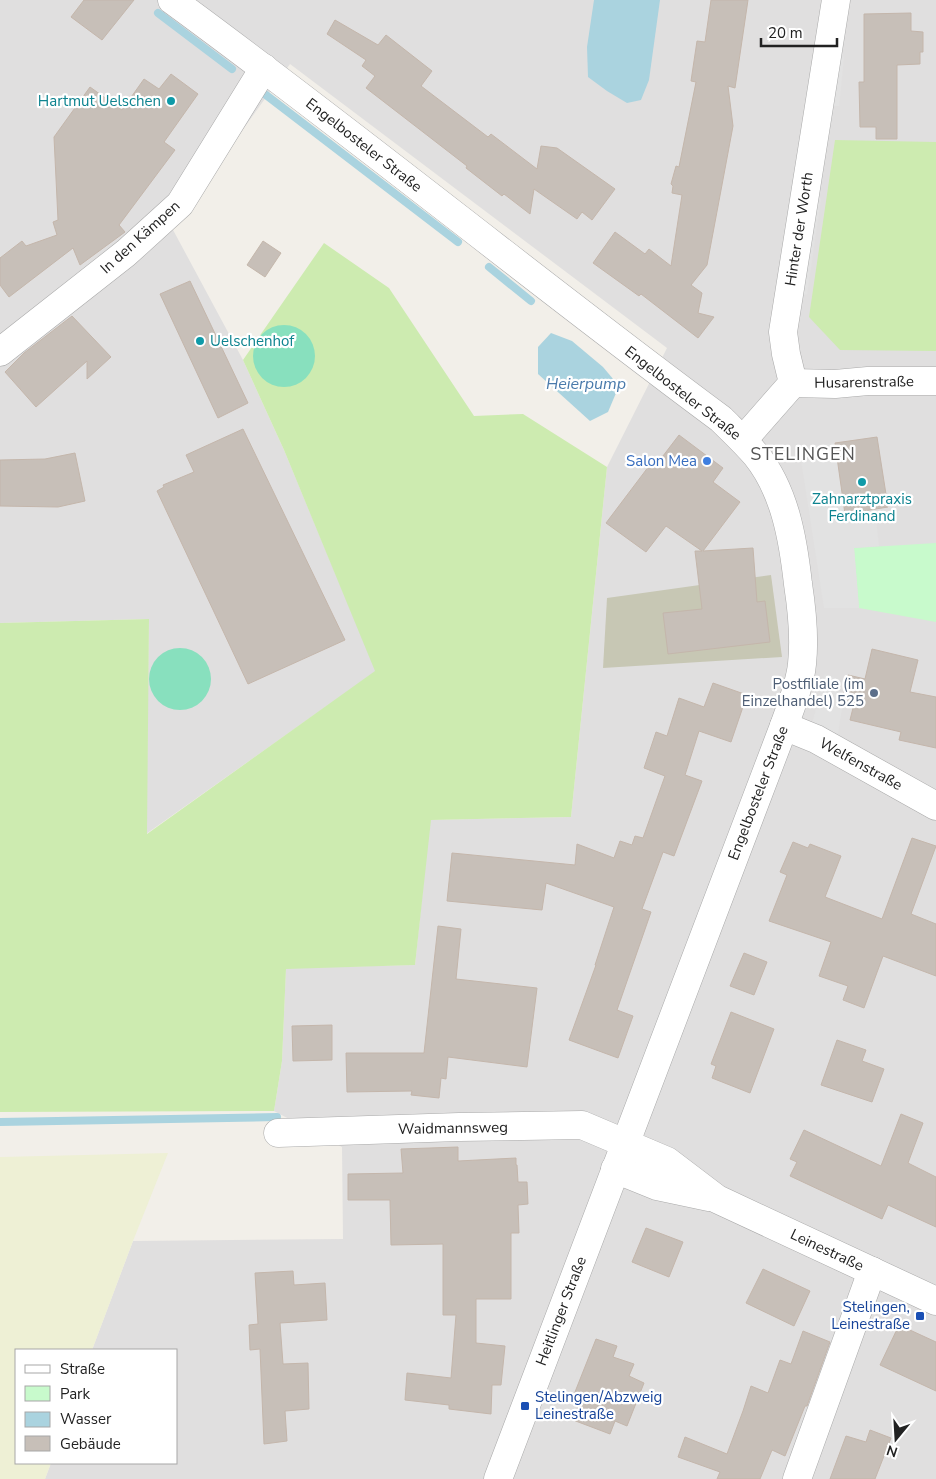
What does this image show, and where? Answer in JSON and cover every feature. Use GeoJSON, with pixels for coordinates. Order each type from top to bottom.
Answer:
{"type":"FeatureCollection","features":[{"type":"Feature","properties":{"kind":"street","name":"Engelbosteler Straße"},"geometry":{"type":"LineString","coordinates":[[172,0],[264,68],[604,332],[721,419],[743,440],[757,457],[780,498],[788,521],[797,572],[804,635],[802,665],[797,687],[784,726],[625,1143]]}},
{"type":"Feature","properties":{"kind":"street","name":"Hinter der Worth"},"geometry":{"type":"LineString","coordinates":[[793,382],[783,332],[836,0]]}},
{"type":"Feature","properties":{"kind":"street","name":"In den Kämpen"},"geometry":{"type":"LineString","coordinates":[[0,352],[126,253],[180,204],[264,68]]}},
{"type":"Feature","properties":{"kind":"street","name":"Husarenstraße"},"geometry":{"type":"LineString","coordinates":[[793,382],[835,384],[868,381],[936,381]]}},
{"type":"Feature","properties":{"kind":"street"},"geometry":{"type":"LineString","coordinates":[[743,440],[793,382]]}},
{"type":"Feature","properties":{"kind":"street","name":"Welfenstraße"},"geometry":{"type":"LineString","coordinates":[[784,726],[816,739],[936,806]]}},
{"type":"Feature","properties":{"kind":"street","name":"Waidmannsweg"},"geometry":{"type":"LineString","coordinates":[[278,1133],[582,1125],[625,1143]]}},
{"type":"Feature","properties":{"kind":"street","name":"Heitlinger Straße"},"geometry":{"type":"LineString","coordinates":[[498,1479],[625,1143]]}},
{"type":"Feature","properties":{"kind":"street","name":"Leinestraße"},"geometry":{"type":"LineString","coordinates":[[625,1143],[667,1161],[718,1199],[936,1300]]}},
{"type":"Feature","properties":{"kind":"street","name":"Leinestraße"},"geometry":{"type":"LineString","coordinates":[[615,1169],[657,1186],[718,1199]]}},
{"type":"Feature","properties":{"kind":"street"},"geometry":{"type":"LineString","coordinates":[[797,1479],[872,1271]]}},
{"type":"Feature","properties":{"kind":"shaded area"},"geometry":{"type":"Polygon","coordinates":[[[0,0],[936,0],[936,1479],[45,1479],[51,1464],[178,1464],[178,1349],[92,1349],[133,1241],[343,1239],[342,1147],[274,1111],[282,1061],[286,968],[415,965],[430,820],[571,817],[607,467],[667,348],[290,64],[172,228],[243,360],[284,450],[376,671],[146,834],[149,619],[0,623],[0,0]]]}},
{"type":"Feature","properties":{"kind":"shaded area"},"geometry":{"type":"Polygon","coordinates":[[[836,53],[844,57],[839,106],[829,106],[836,53]]]}},
{"type":"Feature","properties":{"kind":"shaded area"},"geometry":{"type":"Polygon","coordinates":[[[813,191],[821,199],[807,294],[797,298],[813,191]]]}},
{"type":"Feature","properties":{"kind":"shaded area"},"geometry":{"type":"Polygon","coordinates":[[[835,443],[845,514],[875,509],[879,546],[854,548],[859,608],[824,608],[799,447],[835,443]]]}},
{"type":"Feature","properties":{"kind":"shaded area"},"geometry":{"type":"Polygon","coordinates":[[[771,575],[782,657],[603,668],[607,598],[771,575]]]}},
{"type":"Feature","properties":{"kind":"shaded area"},"geometry":{"type":"Polygon","coordinates":[[[825,674],[840,680],[836,699],[843,702],[838,734],[812,724],[825,674]]]}},
{"type":"Feature","properties":{"kind":"shaded area"},"geometry":{"type":"Polygon","coordinates":[[[168,1153],[92,1349],[15,1349],[15,1464],[51,1464],[45,1479],[0,1479],[0,1157],[168,1153]]]}},
{"type":"Feature","properties":{"kind":"green space"},"geometry":{"type":"Polygon","coordinates":[[[835,140],[936,142],[936,351],[840,350],[809,317],[835,140]]]}},
{"type":"Feature","properties":{"kind":"green space"},"geometry":{"type":"Polygon","coordinates":[[[324,243],[389,288],[474,416],[523,414],[607,467],[571,817],[431,820],[415,965],[286,969],[282,1061],[274,1111],[0,1112],[0,623],[149,619],[147,834],[375,671],[284,450],[243,360],[324,243]]]}},
{"type":"Feature","properties":{"kind":"green space"},"geometry":{"type":"Polygon","coordinates":[[[284,325],[296,328],[306,334],[312,344],[315,356],[312,368],[306,378],[296,384],[284,387],[272,384],[262,378],[256,368],[253,356],[256,344],[262,334],[272,328],[284,325]]]}},
{"type":"Feature","properties":{"kind":"green space"},"geometry":{"type":"Polygon","coordinates":[[[936,543],[936,622],[859,608],[854,548],[936,543]]]}},
{"type":"Feature","properties":{"kind":"green space"},"geometry":{"type":"Polygon","coordinates":[[[180,648],[192,651],[202,657],[208,667],[211,679],[208,691],[202,701],[192,707],[180,710],[168,707],[158,701],[152,691],[149,679],[152,667],[158,657],[168,651],[180,648]]]}},
{"type":"Feature","properties":{"kind":"water"},"geometry":{"type":"Polygon","coordinates":[[[594,0],[660,0],[649,80],[641,100],[627,103],[588,77],[587,47],[594,0]]]}},
{"type":"Feature","properties":{"kind":"water","name":"Heierpump"},"geometry":{"type":"Polygon","coordinates":[[[551,333],[572,341],[603,367],[619,386],[608,412],[590,421],[538,374],[538,347],[551,333]]]}},
{"type":"Feature","properties":{"kind":"building"},"geometry":{"type":"Polygon","coordinates":[[[84,0],[134,0],[102,40],[71,17],[84,0]]]}},
{"type":"Feature","properties":{"kind":"building"},"geometry":{"type":"Polygon","coordinates":[[[711,0],[748,0],[735,88],[728,86],[733,126],[707,265],[691,285],[702,293],[698,313],[714,317],[698,338],[641,294],[639,296],[593,263],[615,232],[645,254],[649,249],[671,266],[682,195],[672,193],[673,186],[671,184],[676,166],[679,167],[696,82],[691,81],[697,41],[705,42],[711,0]]]}},
{"type":"Feature","properties":{"kind":"building"},"geometry":{"type":"Polygon","coordinates":[[[911,13],[911,31],[923,32],[923,52],[920,52],[920,64],[897,65],[897,139],[876,139],[876,127],[860,127],[859,82],[864,82],[864,14],[911,13]]]}},
{"type":"Feature","properties":{"kind":"building"},"geometry":{"type":"Polygon","coordinates":[[[335,20],[378,45],[386,35],[432,71],[421,86],[488,137],[491,134],[537,169],[541,146],[557,148],[615,189],[592,220],[582,212],[577,219],[534,189],[530,214],[504,194],[502,196],[466,168],[467,166],[366,88],[375,76],[362,66],[366,60],[327,34],[335,20]]]}},
{"type":"Feature","properties":{"kind":"building"},"geometry":{"type":"Polygon","coordinates":[[[171,74],[198,94],[164,142],[175,150],[119,225],[125,232],[80,265],[73,248],[9,297],[0,285],[0,258],[22,241],[26,246],[57,235],[53,222],[58,220],[54,137],[90,87],[122,110],[144,79],[159,89],[171,74]]]}},
{"type":"Feature","properties":{"kind":"building"},"geometry":{"type":"Polygon","coordinates":[[[263,241],[281,253],[265,277],[247,265],[263,241]]]}},
{"type":"Feature","properties":{"kind":"building","name":"Uelschenhof"},"geometry":{"type":"Polygon","coordinates":[[[190,281],[248,403],[218,418],[160,294],[190,281]]]}},
{"type":"Feature","properties":{"kind":"building"},"geometry":{"type":"Polygon","coordinates":[[[72,316],[111,357],[87,379],[87,361],[36,407],[5,372],[24,353],[72,316]]]}},
{"type":"Feature","properties":{"kind":"building"},"geometry":{"type":"Polygon","coordinates":[[[243,429],[345,640],[248,684],[157,491],[164,487],[163,485],[194,472],[186,455],[243,429]]]}},
{"type":"Feature","properties":{"kind":"building"},"geometry":{"type":"Polygon","coordinates":[[[679,435],[723,468],[713,482],[740,502],[703,551],[753,548],[757,602],[765,601],[770,642],[668,654],[663,613],[702,609],[695,551],[702,551],[666,526],[646,552],[606,523],[649,466],[653,469],[679,435]]]}},
{"type":"Feature","properties":{"kind":"building","name":"Zahnarztpraxis Ferdinand"},"geometry":{"type":"Polygon","coordinates":[[[877,437],[888,507],[845,514],[835,443],[877,437]]]}},
{"type":"Feature","properties":{"kind":"building"},"geometry":{"type":"Polygon","coordinates":[[[75,453],[85,501],[58,507],[0,506],[0,460],[45,459],[75,453]]]}},
{"type":"Feature","properties":{"kind":"building"},"geometry":{"type":"Polygon","coordinates":[[[872,649],[918,660],[910,692],[936,697],[936,748],[899,740],[901,732],[850,720],[854,704],[842,701],[848,675],[865,679],[872,649]]]}},
{"type":"Feature","properties":{"kind":"building"},"geometry":{"type":"Polygon","coordinates":[[[713,683],[747,695],[731,742],[699,731],[685,775],[702,781],[674,856],[663,852],[642,909],[651,912],[617,1010],[633,1016],[618,1058],[569,1040],[596,965],[614,907],[546,883],[542,910],[447,901],[452,853],[575,865],[577,844],[614,858],[620,841],[632,845],[635,836],[643,838],[665,776],[644,768],[656,732],[667,736],[679,698],[704,707],[713,683]]]}},
{"type":"Feature","properties":{"kind":"building"},"geometry":{"type":"Polygon","coordinates":[[[912,838],[936,846],[911,914],[936,924],[936,976],[883,956],[864,1008],[843,1000],[848,986],[819,976],[831,942],[769,921],[787,875],[780,872],[793,842],[808,848],[810,844],[841,856],[825,897],[882,919],[912,838]]]}},
{"type":"Feature","properties":{"kind":"building"},"geometry":{"type":"Polygon","coordinates":[[[438,926],[461,929],[456,979],[537,988],[527,1067],[448,1057],[446,1079],[441,1078],[439,1098],[411,1095],[412,1091],[347,1092],[346,1053],[424,1053],[438,926]]]}},
{"type":"Feature","properties":{"kind":"building"},"geometry":{"type":"Polygon","coordinates":[[[744,953],[767,962],[754,995],[730,986],[744,953]]]}},
{"type":"Feature","properties":{"kind":"building"},"geometry":{"type":"Polygon","coordinates":[[[731,1012],[774,1029],[750,1093],[712,1078],[716,1066],[711,1064],[731,1012]]]}},
{"type":"Feature","properties":{"kind":"building"},"geometry":{"type":"Polygon","coordinates":[[[332,1025],[332,1060],[293,1061],[292,1026],[332,1025]]]}},
{"type":"Feature","properties":{"kind":"building"},"geometry":{"type":"Polygon","coordinates":[[[837,1040],[866,1050],[862,1061],[884,1069],[872,1102],[821,1085],[837,1040]]]}},
{"type":"Feature","properties":{"kind":"building"},"geometry":{"type":"Polygon","coordinates":[[[901,1114],[923,1123],[908,1163],[936,1177],[936,1227],[888,1205],[882,1219],[790,1176],[797,1162],[790,1159],[804,1130],[881,1166],[901,1114]]]}},
{"type":"Feature","properties":{"kind":"building"},"geometry":{"type":"Polygon","coordinates":[[[458,1147],[458,1161],[516,1158],[518,1182],[527,1182],[528,1204],[518,1205],[519,1233],[511,1233],[511,1299],[476,1299],[476,1343],[505,1346],[501,1385],[492,1385],[491,1414],[449,1409],[449,1405],[405,1400],[407,1373],[451,1378],[456,1315],[443,1315],[443,1244],[391,1245],[390,1200],[348,1200],[348,1174],[403,1173],[401,1149],[458,1147]]]}},
{"type":"Feature","properties":{"kind":"building"},"geometry":{"type":"Polygon","coordinates":[[[646,1228],[683,1242],[669,1277],[632,1262],[646,1228]]]}},
{"type":"Feature","properties":{"kind":"building"},"geometry":{"type":"Polygon","coordinates":[[[763,1269],[810,1291],[794,1326],[746,1303],[763,1269]]]}},
{"type":"Feature","properties":{"kind":"building"},"geometry":{"type":"Polygon","coordinates":[[[293,1271],[294,1285],[325,1283],[327,1320],[280,1323],[283,1364],[308,1363],[309,1409],[285,1411],[287,1441],[264,1444],[260,1349],[250,1350],[249,1325],[258,1324],[255,1273],[293,1271]]]}},
{"type":"Feature","properties":{"kind":"building"},"geometry":{"type":"Polygon","coordinates":[[[899,1325],[936,1342],[936,1391],[880,1365],[899,1325]]]}},
{"type":"Feature","properties":{"kind":"building"},"geometry":{"type":"Polygon","coordinates":[[[803,1331],[830,1342],[807,1406],[805,1406],[785,1456],[772,1450],[760,1479],[717,1479],[720,1472],[678,1457],[685,1437],[727,1454],[751,1386],[768,1393],[780,1360],[791,1364],[803,1331]]]}},
{"type":"Feature","properties":{"kind":"building"},"geometry":{"type":"Polygon","coordinates":[[[596,1339],[617,1346],[613,1357],[634,1364],[629,1376],[644,1383],[627,1426],[615,1421],[610,1434],[573,1420],[581,1400],[573,1397],[596,1339]]]}},
{"type":"Feature","properties":{"kind":"building"},"geometry":{"type":"Polygon","coordinates":[[[870,1430],[891,1438],[875,1479],[830,1479],[846,1436],[866,1442],[870,1430]]]}},
{"type":"Feature","properties":{"kind":"waterway"},"geometry":{"type":"LineString","coordinates":[[158,13],[232,69]]}},
{"type":"Feature","properties":{"kind":"waterway"},"geometry":{"type":"LineString","coordinates":[[266,95],[458,242]]}},
{"type":"Feature","properties":{"kind":"waterway"},"geometry":{"type":"LineString","coordinates":[[489,267],[531,301]]}},
{"type":"Feature","properties":{"kind":"waterway"},"geometry":{"type":"LineString","coordinates":[[0,1122],[277,1117]]}},
{"type":"Feature","properties":{"kind":"place","name":"Hartmut Uelschen"},"geometry":{"type":"Point","coordinates":[171,101]}},
{"type":"Feature","properties":{"kind":"place","name":"Uelschenhof"},"geometry":{"type":"Point","coordinates":[200,341]}},
{"type":"Feature","properties":{"kind":"place","name":"Salon Mea"},"geometry":{"type":"Point","coordinates":[707,461]}},
{"type":"Feature","properties":{"kind":"place","name":"Zahnarztpraxis Ferdinand"},"geometry":{"type":"Point","coordinates":[862,482]}},
{"type":"Feature","properties":{"kind":"place","name":"Postfiliale (im Einzelhandel) 525"},"geometry":{"type":"Point","coordinates":[874,693]}},
{"type":"Feature","properties":{"kind":"place","name":"Stelingen, Leinestraße"},"geometry":{"type":"Point","coordinates":[920,1316]}},
{"type":"Feature","properties":{"kind":"place","name":"Stelingen/Abzweig Leinestraße"},"geometry":{"type":"Point","coordinates":[525,1406]}},
{"type":"Feature","properties":{"kind":"district","name":"STELINGEN"},"geometry":{"type":"Point","coordinates":[803,454]}}]}
